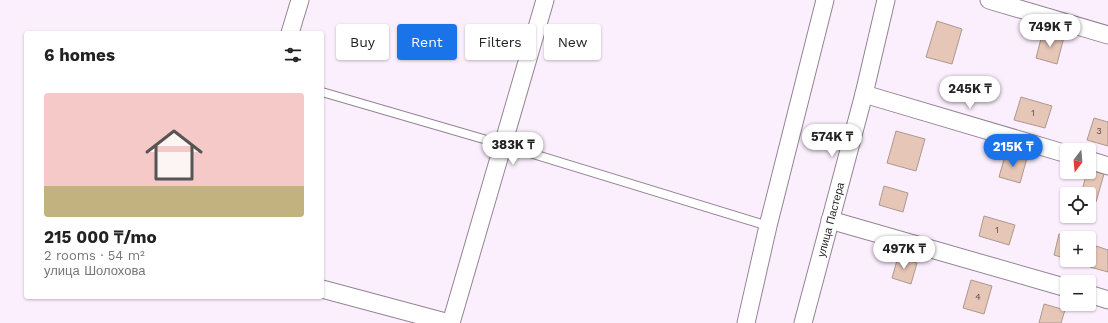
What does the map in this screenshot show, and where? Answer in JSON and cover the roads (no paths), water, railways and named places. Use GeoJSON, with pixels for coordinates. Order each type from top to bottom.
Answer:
{"type":"FeatureCollection","features":[{"type":"Feature","properties":{"kind":"street"},"geometry":{"type":"LineString","coordinates":[[291,31],[300,0]]}},
{"type":"Feature","properties":{"kind":"street"},"geometry":{"type":"LineString","coordinates":[[324,290],[450,323],[504,145],[545,0]]}},
{"type":"Feature","properties":{"kind":"street"},"geometry":{"type":"LineString","coordinates":[[746,323],[768,226],[825,0]]}},
{"type":"Feature","properties":{"kind":"street","name":"улица Пастера"},"geometry":{"type":"LineString","coordinates":[[803,323],[864,94],[886,0]]}},
{"type":"Feature","properties":{"kind":"street"},"geometry":{"type":"LineString","coordinates":[[989,0],[1108,35]]}},
{"type":"Feature","properties":{"kind":"street"},"geometry":{"type":"LineString","coordinates":[[864,94],[1060,152]]}},
{"type":"Feature","properties":{"kind":"street"},"geometry":{"type":"LineString","coordinates":[[1096,162],[1108,166]]}},
{"type":"Feature","properties":{"kind":"street"},"geometry":{"type":"LineString","coordinates":[[830,220],[1060,286]]}},
{"type":"Feature","properties":{"kind":"street"},"geometry":{"type":"LineString","coordinates":[[1096,296],[1108,300]]}},
{"type":"Feature","properties":{"kind":"lane"},"geometry":{"type":"LineString","coordinates":[[324,93],[504,145],[768,226]]}}]}
